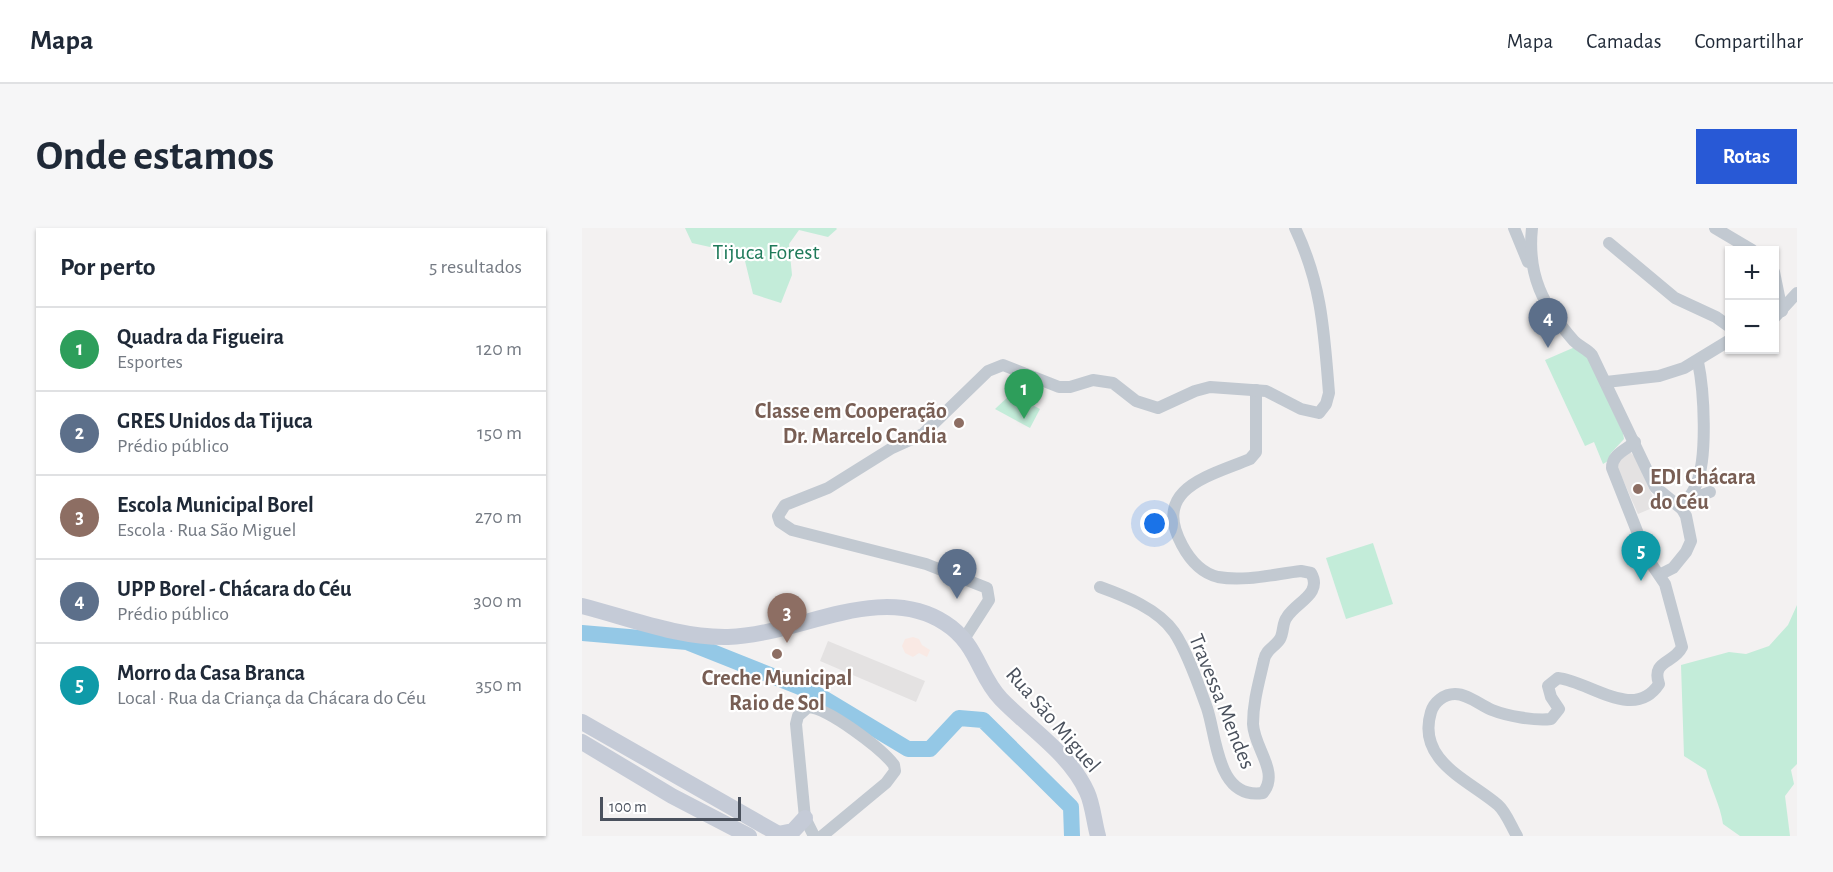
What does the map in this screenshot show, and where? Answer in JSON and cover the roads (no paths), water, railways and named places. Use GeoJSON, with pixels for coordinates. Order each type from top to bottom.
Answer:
{"type":"FeatureCollection","features":[{"type":"Feature","properties":{"kind":"street"},"geometry":{"type":"LineString","coordinates":[[964,639],[990,600],[987,588],[926,564],[792,530],[780,522],[778,516],[784,505],[828,488],[892,448],[923,434],[988,371],[1003,365],[1059,387],[1070,387],[1093,381],[1113,383],[1136,401],[1158,408],[1195,391],[1210,387],[1266,391],[1312,414],[1319,413],[1326,404],[1329,393],[1320,295],[1315,276],[1295,228]]}},
{"type":"Feature","properties":{"kind":"street"},"geometry":{"type":"LineString","coordinates":[[1514,228],[1531,272],[1553,315],[1576,344],[1592,356],[1655,487],[1684,505]]}},
{"type":"Feature","properties":{"kind":"street"},"geometry":{"type":"LineString","coordinates":[[1531,272],[1532,228]]}},
{"type":"Feature","properties":{"kind":"street"},"geometry":{"type":"LineString","coordinates":[[1715,228],[1745,246]]}},
{"type":"Feature","properties":{"kind":"street"},"geometry":{"type":"LineString","coordinates":[[1610,243],[1675,298],[1725,323]]}},
{"type":"Feature","properties":{"kind":"street"},"geometry":{"type":"LineString","coordinates":[[1779,313],[1797,292]]}},
{"type":"Feature","properties":{"kind":"street"},"geometry":{"type":"LineString","coordinates":[[1606,382],[1659,376],[1698,362],[1725,343]]}},
{"type":"Feature","properties":{"kind":"street"},"geometry":{"type":"LineString","coordinates":[[1661,574],[1679,562],[1691,541],[1684,505],[1696,485],[1700,471],[1704,396],[1698,362]]}},
{"type":"Feature","properties":{"kind":"street","name":"Travessa Mendes"},"geometry":{"type":"LineString","coordinates":[[1100,587],[1125,596],[1162,620],[1173,632],[1205,704],[1216,749],[1231,783],[1245,792],[1263,793],[1270,785],[1269,771],[1256,742],[1254,698],[1265,655],[1278,642],[1287,615],[1305,601],[1313,590],[1314,579],[1311,573],[1301,571],[1229,578],[1202,572],[1177,536],[1173,515],[1173,508],[1180,495],[1192,484],[1250,459],[1256,452],[1256,390]]}},
{"type":"Feature","properties":{"kind":"street"},"geometry":{"type":"LineString","coordinates":[[1516,836],[1499,806],[1451,773],[1436,754],[1429,731],[1434,704],[1446,696],[1455,694],[1465,696],[1494,711],[1544,720],[1555,716],[1559,709],[1548,690],[1550,682],[1564,679],[1619,699],[1645,697],[1659,684],[1656,671],[1660,664],[1681,651],[1680,641],[1661,574],[1648,559],[1612,468],[1612,461],[1635,442]]}},
{"type":"Feature","properties":{"kind":"street"},"geometry":{"type":"LineString","coordinates":[[1684,505],[1710,492]]}},
{"type":"Feature","properties":{"kind":"street","name":"Rua São Miguel"},"geometry":{"type":"LineString","coordinates":[[582,606],[700,637],[760,635],[872,607],[905,606],[932,615],[964,639],[998,696],[1078,774],[1088,794],[1098,836]]}},
{"type":"Feature","properties":{"kind":"street"},"geometry":{"type":"LineString","coordinates":[[814,836],[805,818],[796,724],[798,716],[808,707],[820,710],[855,732],[894,765],[894,771],[886,783],[822,836]]}},
{"type":"Feature","properties":{"kind":"street"},"geometry":{"type":"LineString","coordinates":[[582,722],[780,835],[793,831],[805,818]]}},
{"type":"Feature","properties":{"kind":"street"},"geometry":{"type":"LineString","coordinates":[[582,742],[672,796],[749,836]]}},
{"type":"Feature","properties":{"kind":"street"},"geometry":{"type":"LineString","coordinates":[[598,752],[608,743],[633,750]]}},
{"type":"Feature","properties":{"kind":"waterway"},"geometry":{"type":"LineString","coordinates":[[582,633],[687,642],[815,693],[908,749],[930,749],[959,718],[983,720],[1071,807],[1072,836]]}},
{"type":"Feature","properties":{"kind":"place","name":"UPP Borel - Chácara do Céu"},"geometry":{"type":"Point","coordinates":[1548,348]}},
{"type":"Feature","properties":{"kind":"place","name":"Quadra da Figueira"},"geometry":{"type":"Point","coordinates":[1024,419]}},
{"type":"Feature","properties":{"kind":"place","name":"Classe em Cooperação Dr. Marcelo Candia"},"geometry":{"type":"Point","coordinates":[959,423]}},
{"type":"Feature","properties":{"kind":"place","name":"EDI Chácara do Céu"},"geometry":{"type":"Point","coordinates":[1638,489]}},
{"type":"Feature","properties":{"kind":"place","name":"Morro da Casa Branca"},"geometry":{"type":"Point","coordinates":[1641,581]}},
{"type":"Feature","properties":{"kind":"place","name":"GRES Unidos da Tijuca"},"geometry":{"type":"Point","coordinates":[957,599]}},
{"type":"Feature","properties":{"kind":"place","name":"Escola Municipal Borel"},"geometry":{"type":"Point","coordinates":[787,643]}},
{"type":"Feature","properties":{"kind":"place","name":"Creche Municipal Raio de Sol"},"geometry":{"type":"Point","coordinates":[777,654]}},
{"type":"Feature","properties":{"kind":"park label","name":"Tijuca Forest"},"geometry":{"type":"Point","coordinates":[766,251]}}]}
